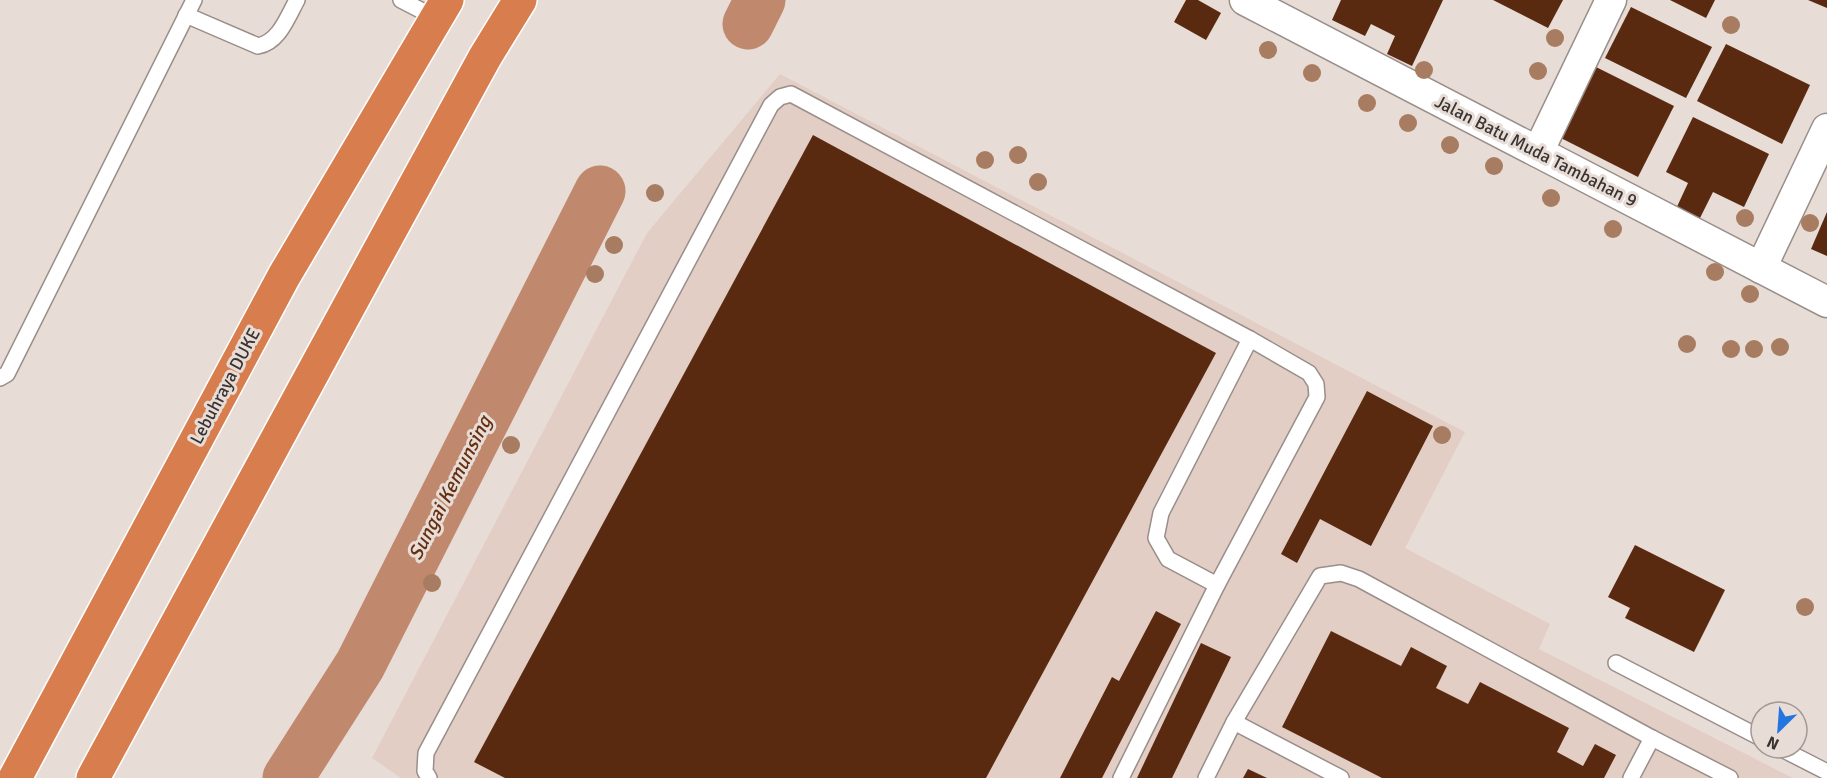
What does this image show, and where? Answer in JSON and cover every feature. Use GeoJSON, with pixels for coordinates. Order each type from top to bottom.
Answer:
{"type":"FeatureCollection","features":[{"type":"Feature","properties":{"kind":"highway"},"geometry":{"type":"LineString","coordinates":[[93,778],[485,57],[519,2]]}},
{"type":"Feature","properties":{"kind":"highway","name":"Lebuhraya DUKE"},"geometry":{"type":"LineString","coordinates":[[15,778],[284,276],[441,9]]}},
{"type":"Feature","properties":{"kind":"street","name":"Jalan Batu Muda Tambahan 9"},"geometry":{"type":"LineString","coordinates":[[1245,0],[1293,11],[1538,152],[1827,303]]}},
{"type":"Feature","properties":{"kind":"street"},"geometry":{"type":"LineString","coordinates":[[1538,152],[1611,0]]}},
{"type":"Feature","properties":{"kind":"street"},"geometry":{"type":"LineString","coordinates":[[1761,268],[1827,129]]}},
{"type":"Feature","properties":{"kind":"lane"},"geometry":{"type":"LineString","coordinates":[[0,378],[8,374],[194,0]]}},
{"type":"Feature","properties":{"kind":"lane"},"geometry":{"type":"LineString","coordinates":[[186,15],[258,46],[269,44],[277,35],[297,0]]}},
{"type":"Feature","properties":{"kind":"lane"},"geometry":{"type":"LineString","coordinates":[[401,0],[441,9]]}},
{"type":"Feature","properties":{"kind":"lane"},"geometry":{"type":"LineString","coordinates":[[429,778],[425,771],[426,753],[771,105],[780,97],[791,94],[1250,339],[1309,373],[1316,384],[1317,397],[1217,585],[1121,778]]}},
{"type":"Feature","properties":{"kind":"lane"},"geometry":{"type":"LineString","coordinates":[[1217,585],[1168,559],[1156,538],[1161,513],[1250,339]]}},
{"type":"Feature","properties":{"kind":"lane"},"geometry":{"type":"LineString","coordinates":[[1206,778],[1234,722],[1320,576],[1341,573],[1359,579],[1730,778]]}},
{"type":"Feature","properties":{"kind":"lane"},"geometry":{"type":"LineString","coordinates":[[1616,663],[1749,732]]}},
{"type":"Feature","properties":{"kind":"lane"},"geometry":{"type":"LineString","coordinates":[[1234,722],[1341,778]]}},
{"type":"Feature","properties":{"kind":"lane"},"geometry":{"type":"LineString","coordinates":[[1631,778],[1652,738]]}},
{"type":"Feature","properties":{"kind":"lane"},"geometry":{"type":"LineString","coordinates":[[1804,760],[1827,772]]}},
{"type":"Feature","properties":{"kind":"shaded area"},"geometry":{"type":"Polygon","coordinates":[[[780,74],[1465,432],[1405,548],[1550,624],[1539,649],[1749,756],[1749,760],[1758,760],[1793,778],[401,778],[372,758],[647,233],[780,74]]]}},
{"type":"Feature","properties":{"kind":"building"},"geometry":{"type":"Polygon","coordinates":[[[1186,0],[1198,0],[1221,13],[1206,40],[1174,22],[1186,0]]]}},
{"type":"Feature","properties":{"kind":"building"},"geometry":{"type":"Polygon","coordinates":[[[1341,0],[1443,0],[1412,66],[1387,54],[1395,36],[1371,24],[1365,36],[1332,20],[1341,0]]]}},
{"type":"Feature","properties":{"kind":"building"},"geometry":{"type":"Polygon","coordinates":[[[1493,0],[1563,0],[1548,28],[1493,0]]]}},
{"type":"Feature","properties":{"kind":"building"},"geometry":{"type":"Polygon","coordinates":[[[1670,0],[1715,0],[1706,18],[1670,0]]]}},
{"type":"Feature","properties":{"kind":"building"},"geometry":{"type":"Polygon","coordinates":[[[1808,0],[1827,0],[1827,8],[1808,0]]]}},
{"type":"Feature","properties":{"kind":"building"},"geometry":{"type":"Polygon","coordinates":[[[1631,7],[1712,47],[1686,98],[1605,58],[1631,7]]]}},
{"type":"Feature","properties":{"kind":"building"},"geometry":{"type":"Polygon","coordinates":[[[1726,44],[1810,85],[1782,144],[1697,101],[1726,44]]]}},
{"type":"Feature","properties":{"kind":"building"},"geometry":{"type":"Polygon","coordinates":[[[1586,62],[1674,106],[1638,177],[1551,133],[1586,62]]]}},
{"type":"Feature","properties":{"kind":"building"},"geometry":{"type":"Polygon","coordinates":[[[1693,117],[1769,154],[1744,207],[1713,192],[1698,222],[1675,211],[1688,183],[1666,172],[1693,117]]]}},
{"type":"Feature","properties":{"kind":"building"},"geometry":{"type":"Polygon","coordinates":[[[813,135],[1216,353],[986,778],[505,778],[474,762],[813,135]]]}},
{"type":"Feature","properties":{"kind":"building"},"geometry":{"type":"Polygon","coordinates":[[[1827,212],[1827,256],[1811,249],[1827,212]]]}},
{"type":"Feature","properties":{"kind":"building"},"geometry":{"type":"Polygon","coordinates":[[[1367,391],[1433,426],[1371,546],[1320,519],[1297,563],[1281,554],[1367,391]]]}},
{"type":"Feature","properties":{"kind":"building"},"geometry":{"type":"Polygon","coordinates":[[[1635,545],[1725,590],[1694,652],[1625,618],[1630,608],[1608,597],[1635,545]]]}},
{"type":"Feature","properties":{"kind":"building"},"geometry":{"type":"Polygon","coordinates":[[[1156,611],[1181,624],[1102,778],[1060,778],[1112,677],[1119,681],[1156,611]]]}},
{"type":"Feature","properties":{"kind":"building"},"geometry":{"type":"Polygon","coordinates":[[[1331,631],[1401,666],[1411,647],[1447,666],[1436,688],[1468,704],[1480,682],[1569,728],[1557,752],[1583,766],[1595,744],[1616,755],[1604,778],[1382,778],[1282,727],[1331,631]]]}},
{"type":"Feature","properties":{"kind":"building"},"geometry":{"type":"Polygon","coordinates":[[[1201,643],[1231,657],[1172,778],[1137,778],[1201,643]]]}},
{"type":"Feature","properties":{"kind":"building"},"geometry":{"type":"Polygon","coordinates":[[[1248,769],[1267,778],[1243,778],[1248,769]]]}},
{"type":"Feature","properties":{"kind":"waterway","name":"Sungai Kemunsing"},"geometry":{"type":"LineString","coordinates":[[748,24],[760,0]]}},
{"type":"Feature","properties":{"kind":"waterway","name":"Sungai Kemunsing"},"geometry":{"type":"LineString","coordinates":[[288,778],[360,665],[600,191]]}}]}
